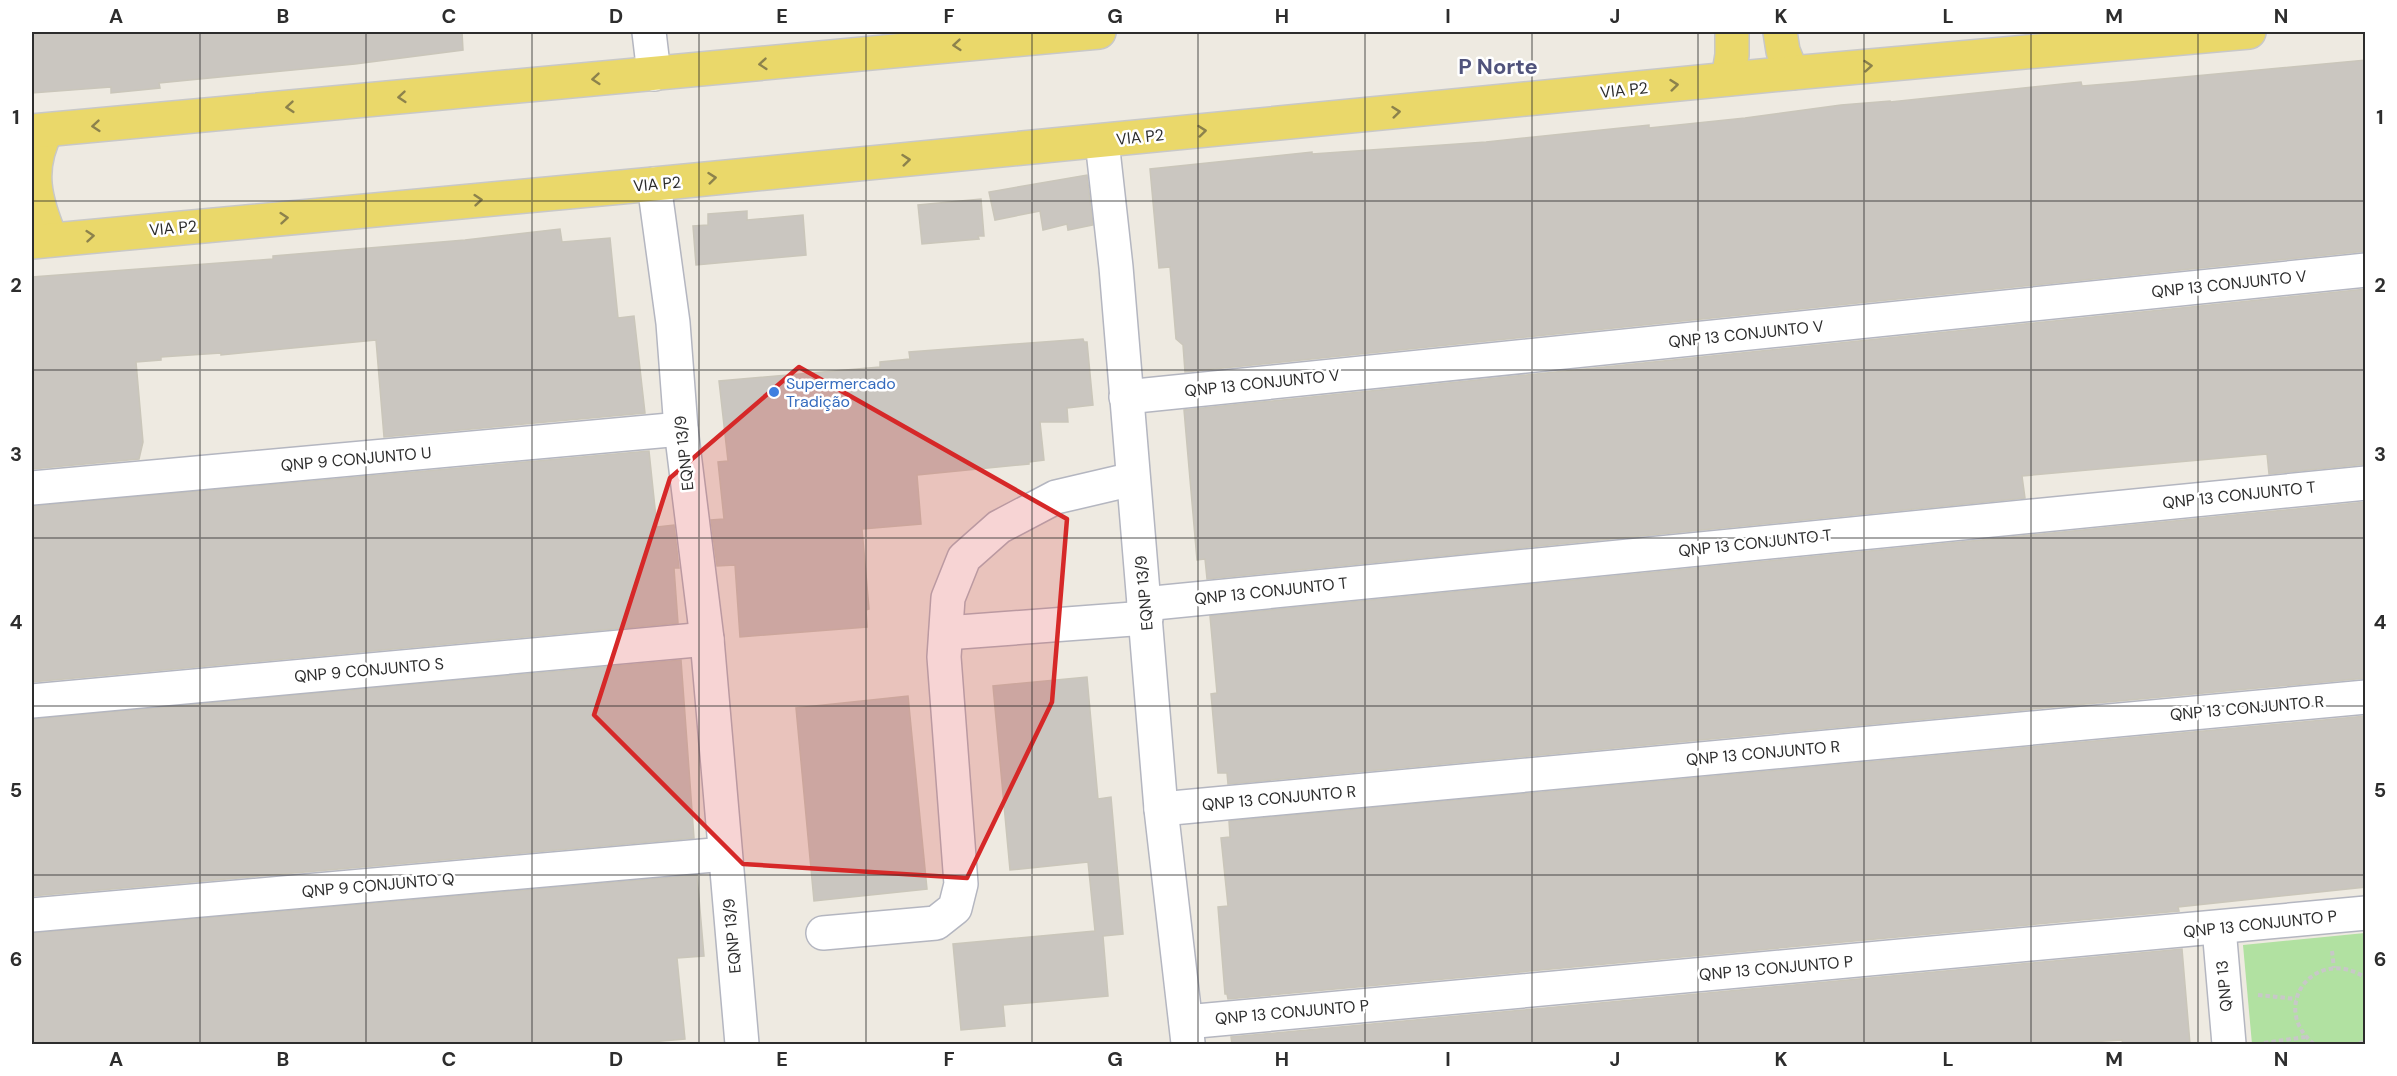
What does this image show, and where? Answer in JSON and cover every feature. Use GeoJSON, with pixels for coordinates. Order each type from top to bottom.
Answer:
{"type":"FeatureCollection","features":[{"type":"Feature","properties":{"kind":"main road"},"geometry":{"type":"LineString","coordinates":[[41,241],[34,164],[39,144],[39,131],[1099,32]]}},
{"type":"Feature","properties":{"kind":"main road"},"geometry":{"type":"LineString","coordinates":[[1728,79],[1732,56],[1732,32]]}},
{"type":"Feature","properties":{"kind":"main road"},"geometry":{"type":"LineString","coordinates":[[1780,32],[1783,51],[1792,73]]}},
{"type":"Feature","properties":{"kind":"main road","name":"VIA P2"},"geometry":{"type":"LineString","coordinates":[[41,241],[1102,141],[1728,79],[2249,32]]}},
{"type":"Feature","properties":{"kind":"street"},"geometry":{"type":"LineString","coordinates":[[649,32],[654,74]]}},
{"type":"Feature","properties":{"kind":"street","name":"EQNP 13/9"},"geometry":{"type":"LineString","coordinates":[[1102,141],[1116,267],[1161,809],[1187,1033]]}},
{"type":"Feature","properties":{"kind":"street","name":"EQNP 13/9"},"geometry":{"type":"LineString","coordinates":[[654,184],[673,323],[681,429],[707,639],[742,1044]]}},
{"type":"Feature","properties":{"kind":"street","name":"QNP 13 CONJUNTO V"},"geometry":{"type":"LineString","coordinates":[[1126,397],[2366,270]]}},
{"type":"Feature","properties":{"kind":"street","name":"QNP 9 CONJUNTO U"},"geometry":{"type":"LineString","coordinates":[[32,488],[681,429]]}},
{"type":"Feature","properties":{"kind":"street"},"geometry":{"type":"LineString","coordinates":[[823,933],[936,923],[955,908],[961,884],[944,657],[948,598],[964,558],[999,527],[1056,497],[1134,479]]}},
{"type":"Feature","properties":{"kind":"street","name":"QNP 13 CONJUNTO T"},"geometry":{"type":"LineString","coordinates":[[946,633],[2366,483]]}},
{"type":"Feature","properties":{"kind":"street","name":"QNP 9 CONJUNTO S"},"geometry":{"type":"LineString","coordinates":[[32,701],[707,639]]}},
{"type":"Feature","properties":{"kind":"street","name":"QNP 13 CONJUNTO R"},"geometry":{"type":"LineString","coordinates":[[1161,809],[2366,697]]}},
{"type":"Feature","properties":{"kind":"street","name":"QNP 9 CONJUNTO Q"},"geometry":{"type":"LineString","coordinates":[[32,915],[725,854]]}},
{"type":"Feature","properties":{"kind":"street","name":"QNP 13 CONJUNTO P"},"geometry":{"type":"LineString","coordinates":[[1187,1033],[2366,913]]}},
{"type":"Feature","properties":{"kind":"street","name":"QNP 13"},"geometry":{"type":"LineString","coordinates":[[2219,928],[2229,1044]]}},
{"type":"Feature","properties":{"kind":"path"},"geometry":{"type":"LineString","coordinates":[[2314,1044],[2298,1027],[2295,1013],[2296,999],[2302,985],[2312,975],[2325,968],[2339,967],[2354,970],[2366,978]]}},
{"type":"Feature","properties":{"kind":"path"},"geometry":{"type":"LineString","coordinates":[[2247,994],[2296,999]]}},
{"type":"Feature","properties":{"kind":"path"},"geometry":{"type":"LineString","coordinates":[[2253,1044],[2305,1037]]}},
{"type":"Feature","properties":{"kind":"path"},"geometry":{"type":"LineString","coordinates":[[2359,1044],[2366,1040]]}},
{"type":"Feature","properties":{"kind":"highlighted area"},"geometry":{"type":"Polygon","coordinates":[[[799,367],[1067,519],[1052,702],[967,878],[743,864],[594,715],[670,478],[799,367]]]}},
{"type":"Feature","properties":{"kind":"green space"},"geometry":{"type":"Polygon","coordinates":[[[2365,933],[2365,1044],[2252,1044],[2243,945],[2365,933]]]}},
{"type":"Feature","properties":{"kind":"building"},"geometry":{"type":"Polygon","coordinates":[[[32,32],[462,32],[463,50],[355,64],[159,83],[160,88],[111,93],[111,87],[32,93],[32,32]]]}},
{"type":"Feature","properties":{"kind":"building"},"geometry":{"type":"Polygon","coordinates":[[[2366,60],[2366,251],[1185,372],[1183,345],[1176,339],[1170,267],[1159,268],[1150,169],[1312,152],[1312,154],[1486,142],[1649,125],[1649,128],[1841,105],[2081,82],[2082,86],[2366,60]]]}},
{"type":"Feature","properties":{"kind":"building"},"geometry":{"type":"Polygon","coordinates":[[[1087,175],[1093,225],[1068,230],[1067,224],[1043,230],[1040,211],[995,220],[989,192],[1087,175]]]}},
{"type":"Feature","properties":{"kind":"building"},"geometry":{"type":"Polygon","coordinates":[[[981,199],[984,236],[978,236],[979,239],[922,244],[918,205],[981,199]]]}},
{"type":"Feature","properties":{"kind":"building"},"geometry":{"type":"Polygon","coordinates":[[[747,211],[747,220],[803,215],[806,255],[696,265],[693,226],[708,225],[708,214],[747,211]]]}},
{"type":"Feature","properties":{"kind":"building"},"geometry":{"type":"Polygon","coordinates":[[[560,229],[562,242],[610,238],[618,318],[634,316],[645,413],[384,437],[376,340],[221,355],[221,353],[161,357],[161,360],[136,362],[143,442],[139,459],[32,469],[32,277],[273,259],[273,256],[465,240],[560,229]]]}},
{"type":"Feature","properties":{"kind":"building"},"geometry":{"type":"Polygon","coordinates":[[[2366,289],[2366,464],[2269,474],[2267,454],[2022,476],[2025,498],[1207,579],[1205,559],[1197,560],[1184,410],[2366,289]]]}},
{"type":"Feature","properties":{"kind":"building"},"geometry":{"type":"Polygon","coordinates":[[[1083,339],[1087,342],[1093,405],[1067,408],[1068,422],[1040,422],[1044,460],[1029,462],[1029,464],[917,475],[921,524],[862,529],[869,609],[866,610],[867,627],[740,637],[735,565],[717,566],[711,520],[724,519],[718,462],[728,461],[719,381],[880,367],[880,362],[910,359],[909,352],[1083,339]]]}},
{"type":"Feature","properties":{"kind":"building"},"geometry":{"type":"Polygon","coordinates":[[[649,451],[657,527],[674,525],[679,568],[674,568],[678,623],[32,682],[32,506],[649,451]]]}},
{"type":"Feature","properties":{"kind":"building"},"geometry":{"type":"Polygon","coordinates":[[[2366,502],[2366,678],[1228,784],[1227,773],[1218,773],[1211,694],[1217,693],[1210,616],[2366,502]]]}},
{"type":"Feature","properties":{"kind":"building"},"geometry":{"type":"Polygon","coordinates":[[[681,660],[694,838],[32,896],[32,719],[681,660]]]}},
{"type":"Feature","properties":{"kind":"building"},"geometry":{"type":"Polygon","coordinates":[[[1087,677],[1098,799],[1111,797],[1123,934],[1103,936],[1108,996],[1003,1005],[1005,1026],[961,1030],[953,944],[1095,931],[1088,862],[1010,870],[993,686],[1087,677]]]}},
{"type":"Feature","properties":{"kind":"building"},"geometry":{"type":"Polygon","coordinates":[[[908,696],[927,889],[814,901],[796,708],[908,696]]]}},
{"type":"Feature","properties":{"kind":"building"},"geometry":{"type":"Polygon","coordinates":[[[2366,716],[2366,887],[2178,907],[2179,911],[1228,999],[1225,994],[1218,907],[1228,906],[1221,838],[1230,837],[1229,821],[2366,716]]]}},
{"type":"Feature","properties":{"kind":"building"},"geometry":{"type":"Polygon","coordinates":[[[697,875],[704,956],[677,958],[685,1039],[627,1044],[32,1044],[32,933],[697,875]]]}},
{"type":"Feature","properties":{"kind":"building"},"geometry":{"type":"Polygon","coordinates":[[[2182,949],[2190,1044],[2123,1044],[2122,1040],[2057,1044],[1232,1044],[1231,1037],[2182,949]]]}},
{"type":"Feature","properties":{"kind":"place","name":"Supermercado Tradição"},"geometry":{"type":"Point","coordinates":[774,392]}},
{"type":"Feature","properties":{"kind":"district","name":"P Norte"},"geometry":{"type":"Point","coordinates":[1498,66]}}]}
